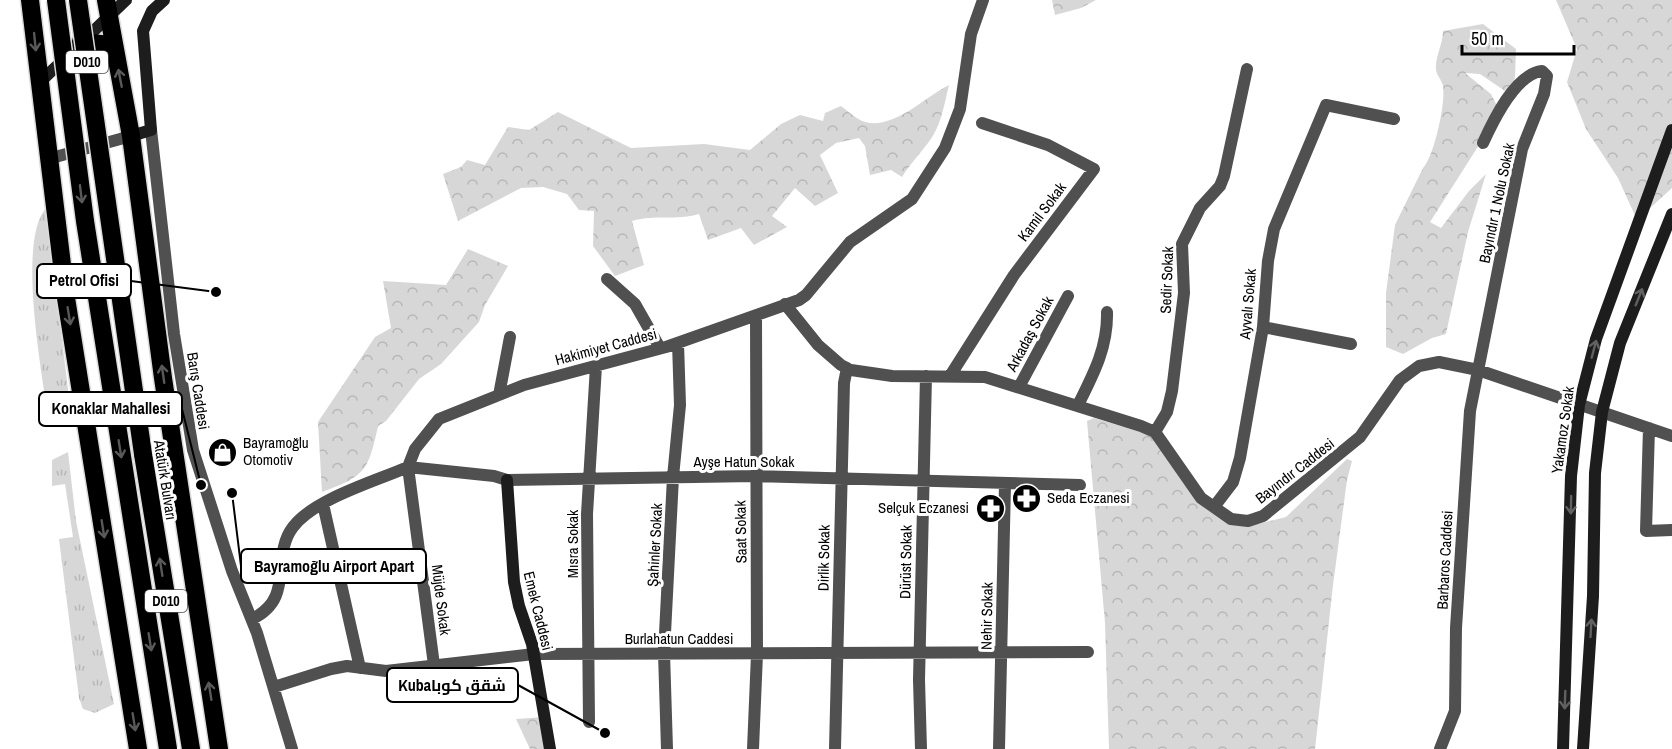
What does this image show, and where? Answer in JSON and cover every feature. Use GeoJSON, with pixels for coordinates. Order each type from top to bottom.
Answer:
{"type":"FeatureCollection","features":[{"type":"Feature","properties":{"kind":"highway"},"geometry":{"type":"LineString","coordinates":[[30,0],[66,298],[138,749]]}},
{"type":"Feature","properties":{"kind":"highway","name":"D010"},"geometry":{"type":"LineString","coordinates":[[57,0],[71,115],[110,385],[168,749]]}},
{"type":"Feature","properties":{"kind":"highway","name":"Atatürk Bulvarı"},"geometry":{"type":"LineString","coordinates":[[78,0],[143,454],[191,749]]}},
{"type":"Feature","properties":{"kind":"highway"},"geometry":{"type":"LineString","coordinates":[[107,8],[131,136],[163,378],[219,749]]}},
{"type":"Feature","properties":{"kind":"highway"},"geometry":{"type":"LineString","coordinates":[[81,42],[101,44],[115,54]]}},
{"type":"Feature","properties":{"kind":"main road"},"geometry":{"type":"LineString","coordinates":[[39,83],[81,42],[107,8],[126,0]]}},
{"type":"Feature","properties":{"kind":"main road"},"geometry":{"type":"LineString","coordinates":[[131,136],[151,130],[143,31],[152,11],[164,0]]}},
{"type":"Feature","properties":{"kind":"main road","name":"Yakamoz Sokak"},"geometry":{"type":"LineString","coordinates":[[1563,749],[1571,476],[1579,405],[1596,339],[1672,130]]}},
{"type":"Feature","properties":{"kind":"main road"},"geometry":{"type":"LineString","coordinates":[[1583,749],[1593,596],[1595,473],[1602,412],[1620,344],[1672,214]]}},
{"type":"Feature","properties":{"kind":"main road","name":"Emek Caddesi"},"geometry":{"type":"LineString","coordinates":[[507,480],[514,582],[534,654],[550,749]]}},
{"type":"Feature","properties":{"kind":"street","name":"Hakimiyet Caddesi"},"geometry":{"type":"LineString","coordinates":[[408,467],[415,449],[440,419],[524,385],[678,343],[806,295],[850,242],[897,212],[912,199],[954,131],[971,34],[983,0]]}},
{"type":"Feature","properties":{"kind":"street","name":"Sedir Sokak"},"geometry":{"type":"LineString","coordinates":[[1155,432],[1167,412],[1172,391],[1184,293],[1182,244],[1200,208],[1220,186],[1224,176],[1247,69]]}},
{"type":"Feature","properties":{"kind":"street","name":"Bayındır 1 Nolu Sokak"},"geometry":{"type":"LineString","coordinates":[[1478,370],[1522,149],[1544,94],[1547,76],[1542,72],[1527,75],[1507,100],[1483,143]]}},
{"type":"Feature","properties":{"kind":"street","name":"Ayvalı Sokak"},"geometry":{"type":"LineString","coordinates":[[1214,507],[1233,482],[1240,458],[1263,327],[1268,261],[1274,229],[1326,105],[1394,119]]}},
{"type":"Feature","properties":{"kind":"street"},"geometry":{"type":"LineString","coordinates":[[100,145],[116,132],[126,110]]}},
{"type":"Feature","properties":{"kind":"street","name":"Kamil Sokak"},"geometry":{"type":"LineString","coordinates":[[950,376],[1014,275],[1094,169],[1048,145],[982,123]]}},
{"type":"Feature","properties":{"kind":"street","name":"Barış Caddesi"},"geometry":{"type":"LineString","coordinates":[[151,130],[174,334],[193,450],[232,571],[252,619],[292,749]]}},
{"type":"Feature","properties":{"kind":"street"},"geometry":{"type":"LineString","coordinates":[[48,159],[131,136]]}},
{"type":"Feature","properties":{"kind":"street"},"geometry":{"type":"LineString","coordinates":[[607,279],[635,304],[660,348]]}},
{"type":"Feature","properties":{"kind":"street","name":"Arkadaş Sokak"},"geometry":{"type":"LineString","coordinates":[[1019,387],[1068,296]]}},
{"type":"Feature","properties":{"kind":"street"},"geometry":{"type":"LineString","coordinates":[[785,304],[818,345],[847,368],[892,376],[985,377],[1078,405],[1155,432]]}},
{"type":"Feature","properties":{"kind":"street"},"geometry":{"type":"LineString","coordinates":[[1078,405],[1096,368],[1103,346],[1107,329],[1107,312]]}},
{"type":"Feature","properties":{"kind":"street","name":"Saat Sokak"},"geometry":{"type":"LineString","coordinates":[[753,749],[757,654],[756,315]]}},
{"type":"Feature","properties":{"kind":"street"},"geometry":{"type":"LineString","coordinates":[[1263,327],[1351,344]]}},
{"type":"Feature","properties":{"kind":"street"},"geometry":{"type":"LineString","coordinates":[[499,395],[510,337]]}},
{"type":"Feature","properties":{"kind":"street","name":"Şahinler Sokak"},"geometry":{"type":"LineString","coordinates":[[667,749],[664,653],[673,477],[680,405],[678,343]]}},
{"type":"Feature","properties":{"kind":"street","name":"Bayındır Caddesi"},"geometry":{"type":"LineString","coordinates":[[1155,432],[1201,498],[1231,519],[1248,521],[1263,516],[1360,437],[1400,380],[1419,366],[1439,362],[1478,370],[1672,436]]}},
{"type":"Feature","properties":{"kind":"street","name":"Mısra Sokak"},"geometry":{"type":"LineString","coordinates":[[589,722],[589,478],[596,366]]}},
{"type":"Feature","properties":{"kind":"street","name":"Dirlik Sokak"},"geometry":{"type":"LineString","coordinates":[[835,749],[843,479],[843,383],[847,368]]}},
{"type":"Feature","properties":{"kind":"street","name":"Barbaros Caddesi"},"geometry":{"type":"LineString","coordinates":[[1440,749],[1455,711],[1456,628],[1465,464],[1478,370]]}},
{"type":"Feature","properties":{"kind":"street","name":"Dürüst Sokak"},"geometry":{"type":"LineString","coordinates":[[921,749],[919,654],[926,376]]}},
{"type":"Feature","properties":{"kind":"street"},"geometry":{"type":"LineString","coordinates":[[1649,428],[1646,531],[1672,530]]}},
{"type":"Feature","properties":{"kind":"street"},"geometry":{"type":"LineString","coordinates":[[252,619],[266,613],[278,593],[287,536],[295,524],[323,504],[350,490],[408,467]]}},
{"type":"Feature","properties":{"kind":"street","name":"Ayşe Hatun Sokak"},"geometry":{"type":"LineString","coordinates":[[408,467],[494,476],[507,480],[755,476],[1080,485]]}},
{"type":"Feature","properties":{"kind":"street","name":"Müjde Sokak"},"geometry":{"type":"LineString","coordinates":[[408,467],[435,665]]}},
{"type":"Feature","properties":{"kind":"street","name":"Nehir Sokak"},"geometry":{"type":"LineString","coordinates":[[999,749],[1005,484]]}},
{"type":"Feature","properties":{"kind":"street"},"geometry":{"type":"LineString","coordinates":[[323,504],[360,668]]}},
{"type":"Feature","properties":{"kind":"street","name":"Burlahatun Caddesi"},"geometry":{"type":"LineString","coordinates":[[274,687],[331,669],[360,668],[386,671],[534,654],[1088,652]]}},
{"type":"Feature","properties":{"kind":"green space"},"geometry":{"type":"Polygon","coordinates":[[[1052,0],[1096,0],[1081,8],[1055,15],[1052,0]]]}},
{"type":"Feature","properties":{"kind":"green space"},"geometry":{"type":"Polygon","coordinates":[[[1556,0],[1672,0],[1672,188],[1637,220],[1618,178],[1586,129],[1567,82],[1577,49],[1556,0]]]}},
{"type":"Feature","properties":{"kind":"green space"},"geometry":{"type":"Polygon","coordinates":[[[1483,24],[1516,49],[1515,78],[1508,93],[1480,74],[1465,73],[1491,94],[1500,112],[1430,222],[1441,228],[1469,191],[1486,174],[1468,232],[1446,334],[1432,338],[1403,354],[1386,347],[1386,293],[1395,225],[1427,162],[1438,129],[1443,104],[1443,86],[1436,71],[1436,64],[1443,31],[1483,24]]]}},
{"type":"Feature","properties":{"kind":"green space"},"geometry":{"type":"Polygon","coordinates":[[[949,85],[942,116],[936,130],[902,177],[891,170],[870,175],[865,146],[859,138],[836,143],[820,155],[838,193],[815,206],[795,188],[772,216],[787,227],[754,245],[741,228],[708,240],[699,214],[632,221],[644,265],[615,276],[593,246],[594,211],[579,210],[567,194],[543,187],[521,188],[458,221],[443,174],[461,167],[467,160],[485,165],[508,127],[529,130],[558,112],[631,148],[704,144],[750,150],[781,124],[800,115],[823,121],[825,113],[841,106],[865,122],[887,121],[898,117],[949,85]]]}},
{"type":"Feature","properties":{"kind":"green space"},"geometry":{"type":"Polygon","coordinates":[[[46,208],[71,414],[48,417],[37,340],[32,277],[33,248],[38,225],[46,208]]]}},
{"type":"Feature","properties":{"kind":"green space"},"geometry":{"type":"Polygon","coordinates":[[[468,249],[508,266],[485,305],[479,322],[441,364],[419,379],[386,421],[378,426],[371,453],[362,470],[347,481],[322,492],[318,422],[375,337],[391,328],[383,281],[446,285],[468,249]]]}},
{"type":"Feature","properties":{"kind":"green space"},"geometry":{"type":"Polygon","coordinates":[[[1094,418],[1150,435],[1233,524],[1253,525],[1286,517],[1347,459],[1352,461],[1347,480],[1333,585],[1315,749],[1109,749],[1105,623],[1087,421],[1094,418]]]}},
{"type":"Feature","properties":{"kind":"green space"},"geometry":{"type":"Polygon","coordinates":[[[68,452],[76,521],[114,704],[95,713],[83,709],[79,698],[59,539],[73,537],[65,484],[52,486],[52,460],[68,452]]]}},
{"type":"Feature","properties":{"kind":"green space"},"geometry":{"type":"Polygon","coordinates":[[[545,717],[547,749],[530,749],[516,719],[545,717]]]}},
{"type":"Feature","properties":{"kind":"place","name":"Petrol Ofisi"},"geometry":{"type":"Point","coordinates":[216,292]}},
{"type":"Feature","properties":{"kind":"place","name":"Bayramoğlu Otomotiv"},"geometry":{"type":"Point","coordinates":[222,452]}},
{"type":"Feature","properties":{"kind":"place","name":"Konaklar Mahallesi"},"geometry":{"type":"Point","coordinates":[201,485]}},
{"type":"Feature","properties":{"kind":"place","name":"Bayramoğlu Airport Apart"},"geometry":{"type":"Point","coordinates":[232,493]}},
{"type":"Feature","properties":{"kind":"place","name":"Seda Eczanesi"},"geometry":{"type":"Point","coordinates":[1026,498]}},
{"type":"Feature","properties":{"kind":"place","name":"Selçuk Eczanesi"},"geometry":{"type":"Point","coordinates":[990,508]}},
{"type":"Feature","properties":{"kind":"place","name":"Kubaشقق كوبا"},"geometry":{"type":"Point","coordinates":[605,733]}}]}
